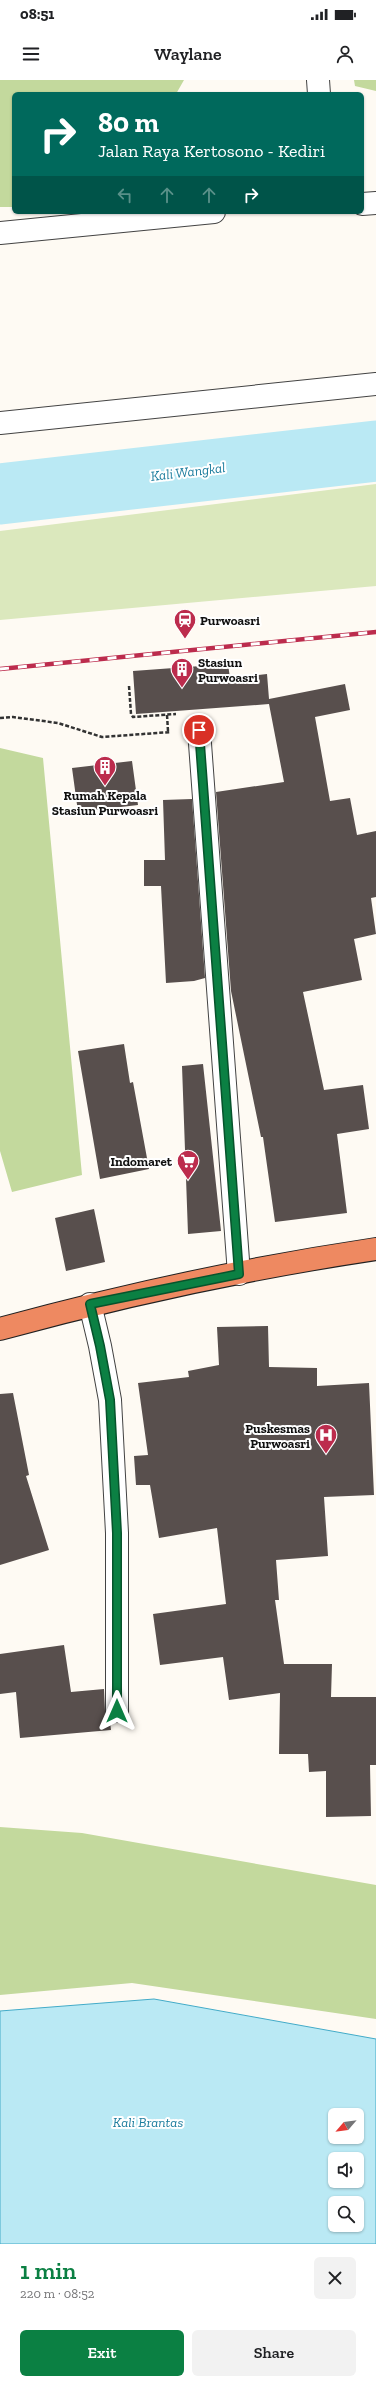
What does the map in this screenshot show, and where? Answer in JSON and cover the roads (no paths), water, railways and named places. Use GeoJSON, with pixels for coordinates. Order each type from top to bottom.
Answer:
{"type":"FeatureCollection","features":[{"type":"Feature","properties":{"kind":"highway"},"geometry":{"type":"LineString","coordinates":[[0,1329],[90,1304],[239,1274],[289,1262],[376,1249]]}},
{"type":"Feature","properties":{"kind":"street"},"geometry":{"type":"LineString","coordinates":[[318,80],[319,92]]}},
{"type":"Feature","properties":{"kind":"street"},"geometry":{"type":"LineString","coordinates":[[364,204],[376,203]]}},
{"type":"Feature","properties":{"kind":"street"},"geometry":{"type":"LineString","coordinates":[[0,233],[194,214]]}},
{"type":"Feature","properties":{"kind":"street"},"geometry":{"type":"LineString","coordinates":[[0,423],[376,384]]}},
{"type":"Feature","properties":{"kind":"street"},"geometry":{"type":"LineString","coordinates":[[199,730],[239,1274]]}},
{"type":"Feature","properties":{"kind":"street"},"geometry":{"type":"LineString","coordinates":[[90,1304],[100,1346],[110,1400],[117,1533],[117,1711]]}},
{"type":"Feature","properties":{"kind":"water","name":"Kali Brantas"},"geometry":{"type":"Polygon","coordinates":[[[154,1999],[376,2039],[376,2244],[0,2244],[0,2011],[154,1999]]]}},
{"type":"Feature","properties":{"kind":"waterway","name":"Kali Wangkal"},"geometry":{"type":"LineString","coordinates":[[0,494],[376,451]]}},
{"type":"Feature","properties":{"kind":"railway"},"geometry":{"type":"LineString","coordinates":[[0,669],[376,632]]}},
{"type":"Feature","properties":{"kind":"place","name":"Purwoasri"},"geometry":{"type":"Point","coordinates":[185,640]}},
{"type":"Feature","properties":{"kind":"place","name":"Stasiun Purwoasri"},"geometry":{"type":"Point","coordinates":[182,688]}},
{"type":"Feature","properties":{"kind":"place","name":"Rumah Kepala Stasiun Purwoasri"},"geometry":{"type":"Point","coordinates":[105,786]}},
{"type":"Feature","properties":{"kind":"place","name":"Indomaret"},"geometry":{"type":"Point","coordinates":[188,1180]}},
{"type":"Feature","properties":{"kind":"place","name":"Puskesmas Purwoasri"},"geometry":{"type":"Point","coordinates":[326,1454]}}]}
